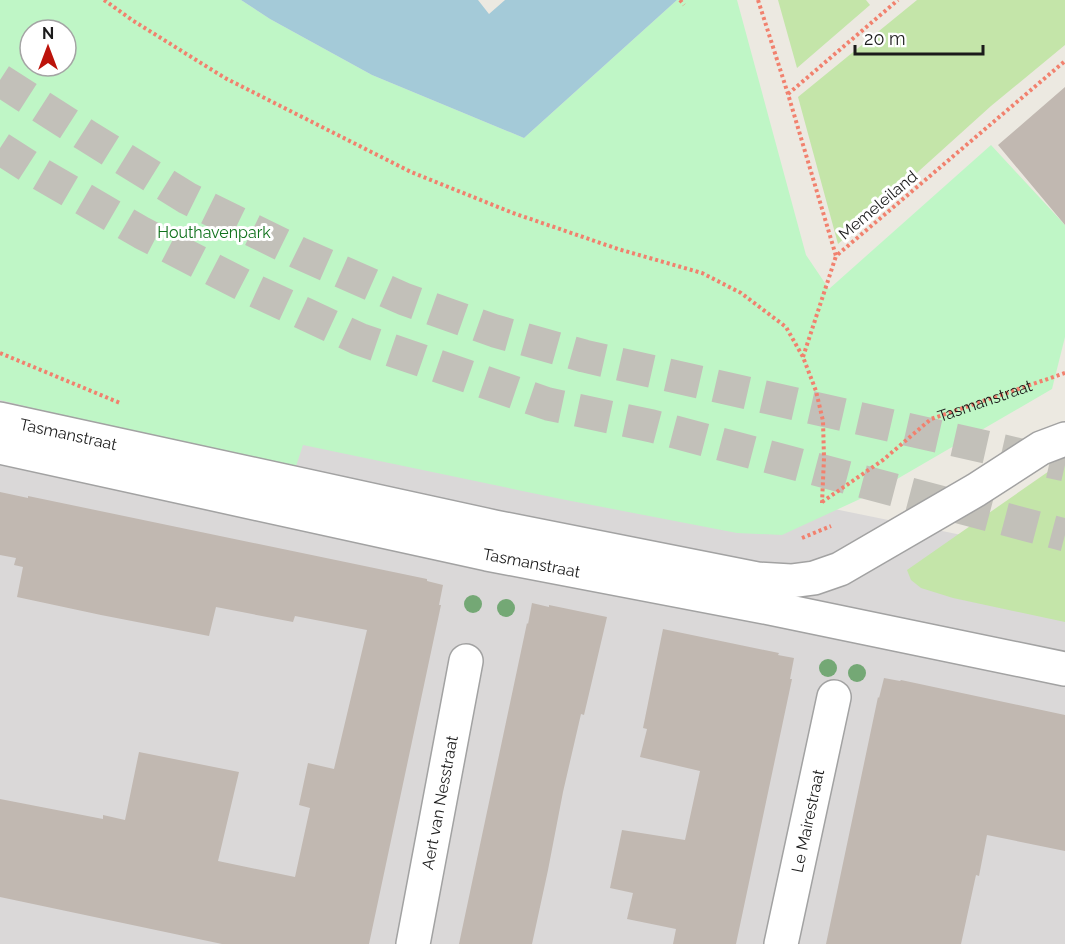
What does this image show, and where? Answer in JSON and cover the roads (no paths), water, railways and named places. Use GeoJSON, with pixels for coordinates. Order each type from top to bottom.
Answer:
{"type":"FeatureCollection","features":[{"type":"Feature","properties":{"kind":"street","name":"Tasmanstraat"},"geometry":{"type":"LineString","coordinates":[[0,419],[495,527],[757,579],[791,581],[814,578],[840,569],[976,490],[1041,448],[1065,440]]}},
{"type":"Feature","properties":{"kind":"street","name":"Tasmanstraat"},"geometry":{"type":"LineString","coordinates":[[0,447],[487,554],[770,608],[1065,669]]}},
{"type":"Feature","properties":{"kind":"street","name":"Aert van Nesstraat"},"geometry":{"type":"LineString","coordinates":[[413,944],[466,661]]}},
{"type":"Feature","properties":{"kind":"street","name":"Le Mairestraat"},"geometry":{"type":"LineString","coordinates":[[781,944],[834,697]]}},
{"type":"Feature","properties":{"kind":"water"},"geometry":{"type":"Polygon","coordinates":[[[241,0],[478,0],[489,14],[505,0],[677,0],[524,138],[372,75],[270,19],[241,0]]]}},
{"type":"Feature","properties":{"kind":"tunnel"},"geometry":{"type":"LineString","coordinates":[[0,80],[187,198],[299,253],[404,299],[495,331],[584,356],[1065,465]]}},
{"type":"Feature","properties":{"kind":"tunnel"},"geometry":{"type":"LineString","coordinates":[[0,148],[142,233],[249,288],[359,339],[548,404],[652,426],[1065,535]]}},
{"type":"Feature","properties":{"kind":"park label","name":"Houthavenpark"},"geometry":{"type":"Point","coordinates":[214,232]}}]}
